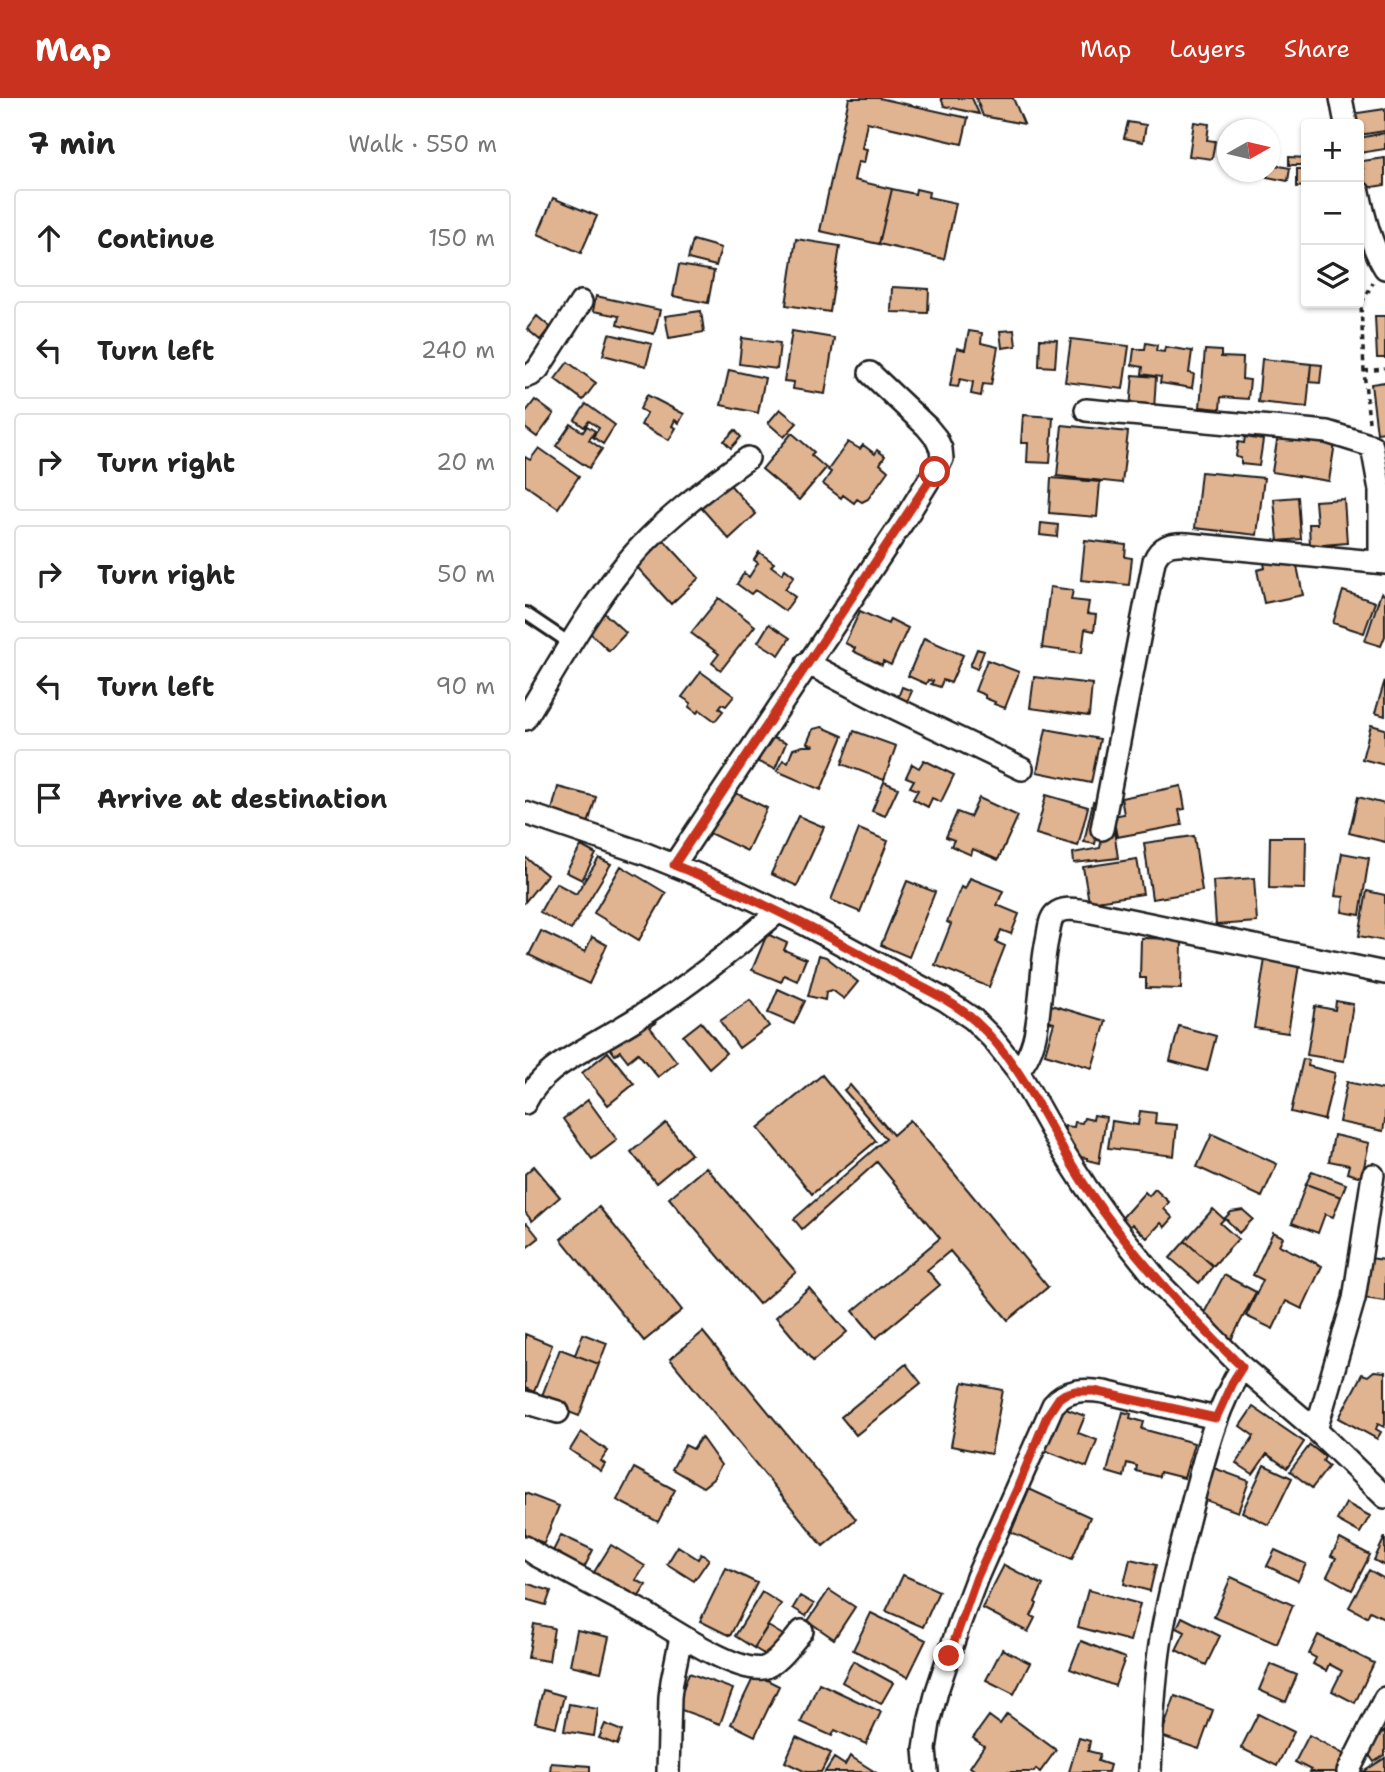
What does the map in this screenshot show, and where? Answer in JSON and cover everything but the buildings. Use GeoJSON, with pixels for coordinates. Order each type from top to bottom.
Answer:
{"type":"FeatureCollection","features":[{"type":"Feature","properties":{"kind":"street"},"geometry":{"type":"LineString","coordinates":[[1341,98],[1345,119]]}},
{"type":"Feature","properties":{"kind":"street"},"geometry":{"type":"LineString","coordinates":[[1364,214],[1384,267]]}},
{"type":"Feature","properties":{"kind":"street"},"geometry":{"type":"LineString","coordinates":[[525,377],[538,369],[581,302]]}},
{"type":"Feature","properties":{"kind":"street"},"geometry":{"type":"LineString","coordinates":[[674,865],[908,514],[941,460],[941,449],[936,438],[870,373]]}},
{"type":"Feature","properties":{"kind":"street"},"geometry":{"type":"LineString","coordinates":[[1086,410],[1327,432],[1371,446],[1380,490],[1382,562],[1187,544],[1163,547],[1158,552],[1154,561],[1102,829]]}},
{"type":"Feature","properties":{"kind":"street"},"geometry":{"type":"LineString","coordinates":[[525,719],[625,565],[646,541],[748,458]]}},
{"type":"Feature","properties":{"kind":"street"},"geometry":{"type":"LineString","coordinates":[[807,663],[1021,769]]}},
{"type":"Feature","properties":{"kind":"street"},"geometry":{"type":"LineString","coordinates":[[525,813],[646,854],[728,887],[805,924],[945,1000],[973,1019],[1018,1071],[1063,1151],[1110,1221],[1162,1286],[1242,1367],[1316,1430],[1385,1497]]}},
{"type":"Feature","properties":{"kind":"street"},"geometry":{"type":"LineString","coordinates":[[1018,1071],[1035,1042],[1044,958],[1051,922],[1055,914],[1063,910],[1087,911],[1385,973]]}},
{"type":"Feature","properties":{"kind":"street"},"geometry":{"type":"LineString","coordinates":[[525,1103],[540,1080],[557,1066],[665,1000],[779,911]]}},
{"type":"Feature","properties":{"kind":"street"},"geometry":{"type":"LineString","coordinates":[[1316,1430],[1354,1299],[1373,1175]]}},
{"type":"Feature","properties":{"kind":"street"},"geometry":{"type":"LineString","coordinates":[[1150,1772],[1152,1717],[1161,1637],[1178,1557],[1216,1418],[1242,1367]]}},
{"type":"Feature","properties":{"kind":"street"},"geometry":{"type":"LineString","coordinates":[[927,1772],[925,1749],[929,1723],[960,1622],[977,1577],[1053,1405],[1065,1394],[1085,1390],[1216,1418]]}},
{"type":"Feature","properties":{"kind":"street"},"geometry":{"type":"LineString","coordinates":[[525,1402],[558,1412]]}},
{"type":"Feature","properties":{"kind":"street"},"geometry":{"type":"LineString","coordinates":[[525,1547],[645,1613],[681,1637],[751,1667],[765,1667],[776,1660],[802,1631]]}},
{"type":"Feature","properties":{"kind":"street"},"geometry":{"type":"LineString","coordinates":[[668,1772],[670,1697],[681,1637]]}},
{"type":"Feature","properties":{"kind":"street"},"geometry":{"type":"LineString","coordinates":[[1347,1772],[1385,1698]]}},
{"type":"Feature","properties":{"kind":"lane"},"geometry":{"type":"LineString","coordinates":[[525,613],[571,645]]}},
{"type":"Feature","properties":{"kind":"path"},"geometry":{"type":"LineString","coordinates":[[1371,446],[1361,304],[1384,267]]}},
{"type":"Feature","properties":{"kind":"path"},"geometry":{"type":"LineString","coordinates":[[1364,371],[1385,369]]}},
{"type":"Feature","properties":{"kind":"route"},"geometry":{"type":"LineString","coordinates":[[935,472],[674,865],[728,887],[805,924],[945,1000],[973,1019],[1018,1071],[1063,1151],[1135,1254],[1162,1286],[1242,1367],[1216,1418],[1094,1391],[1075,1391],[1059,1398],[1047,1416],[977,1577],[949,1656]]}}]}
